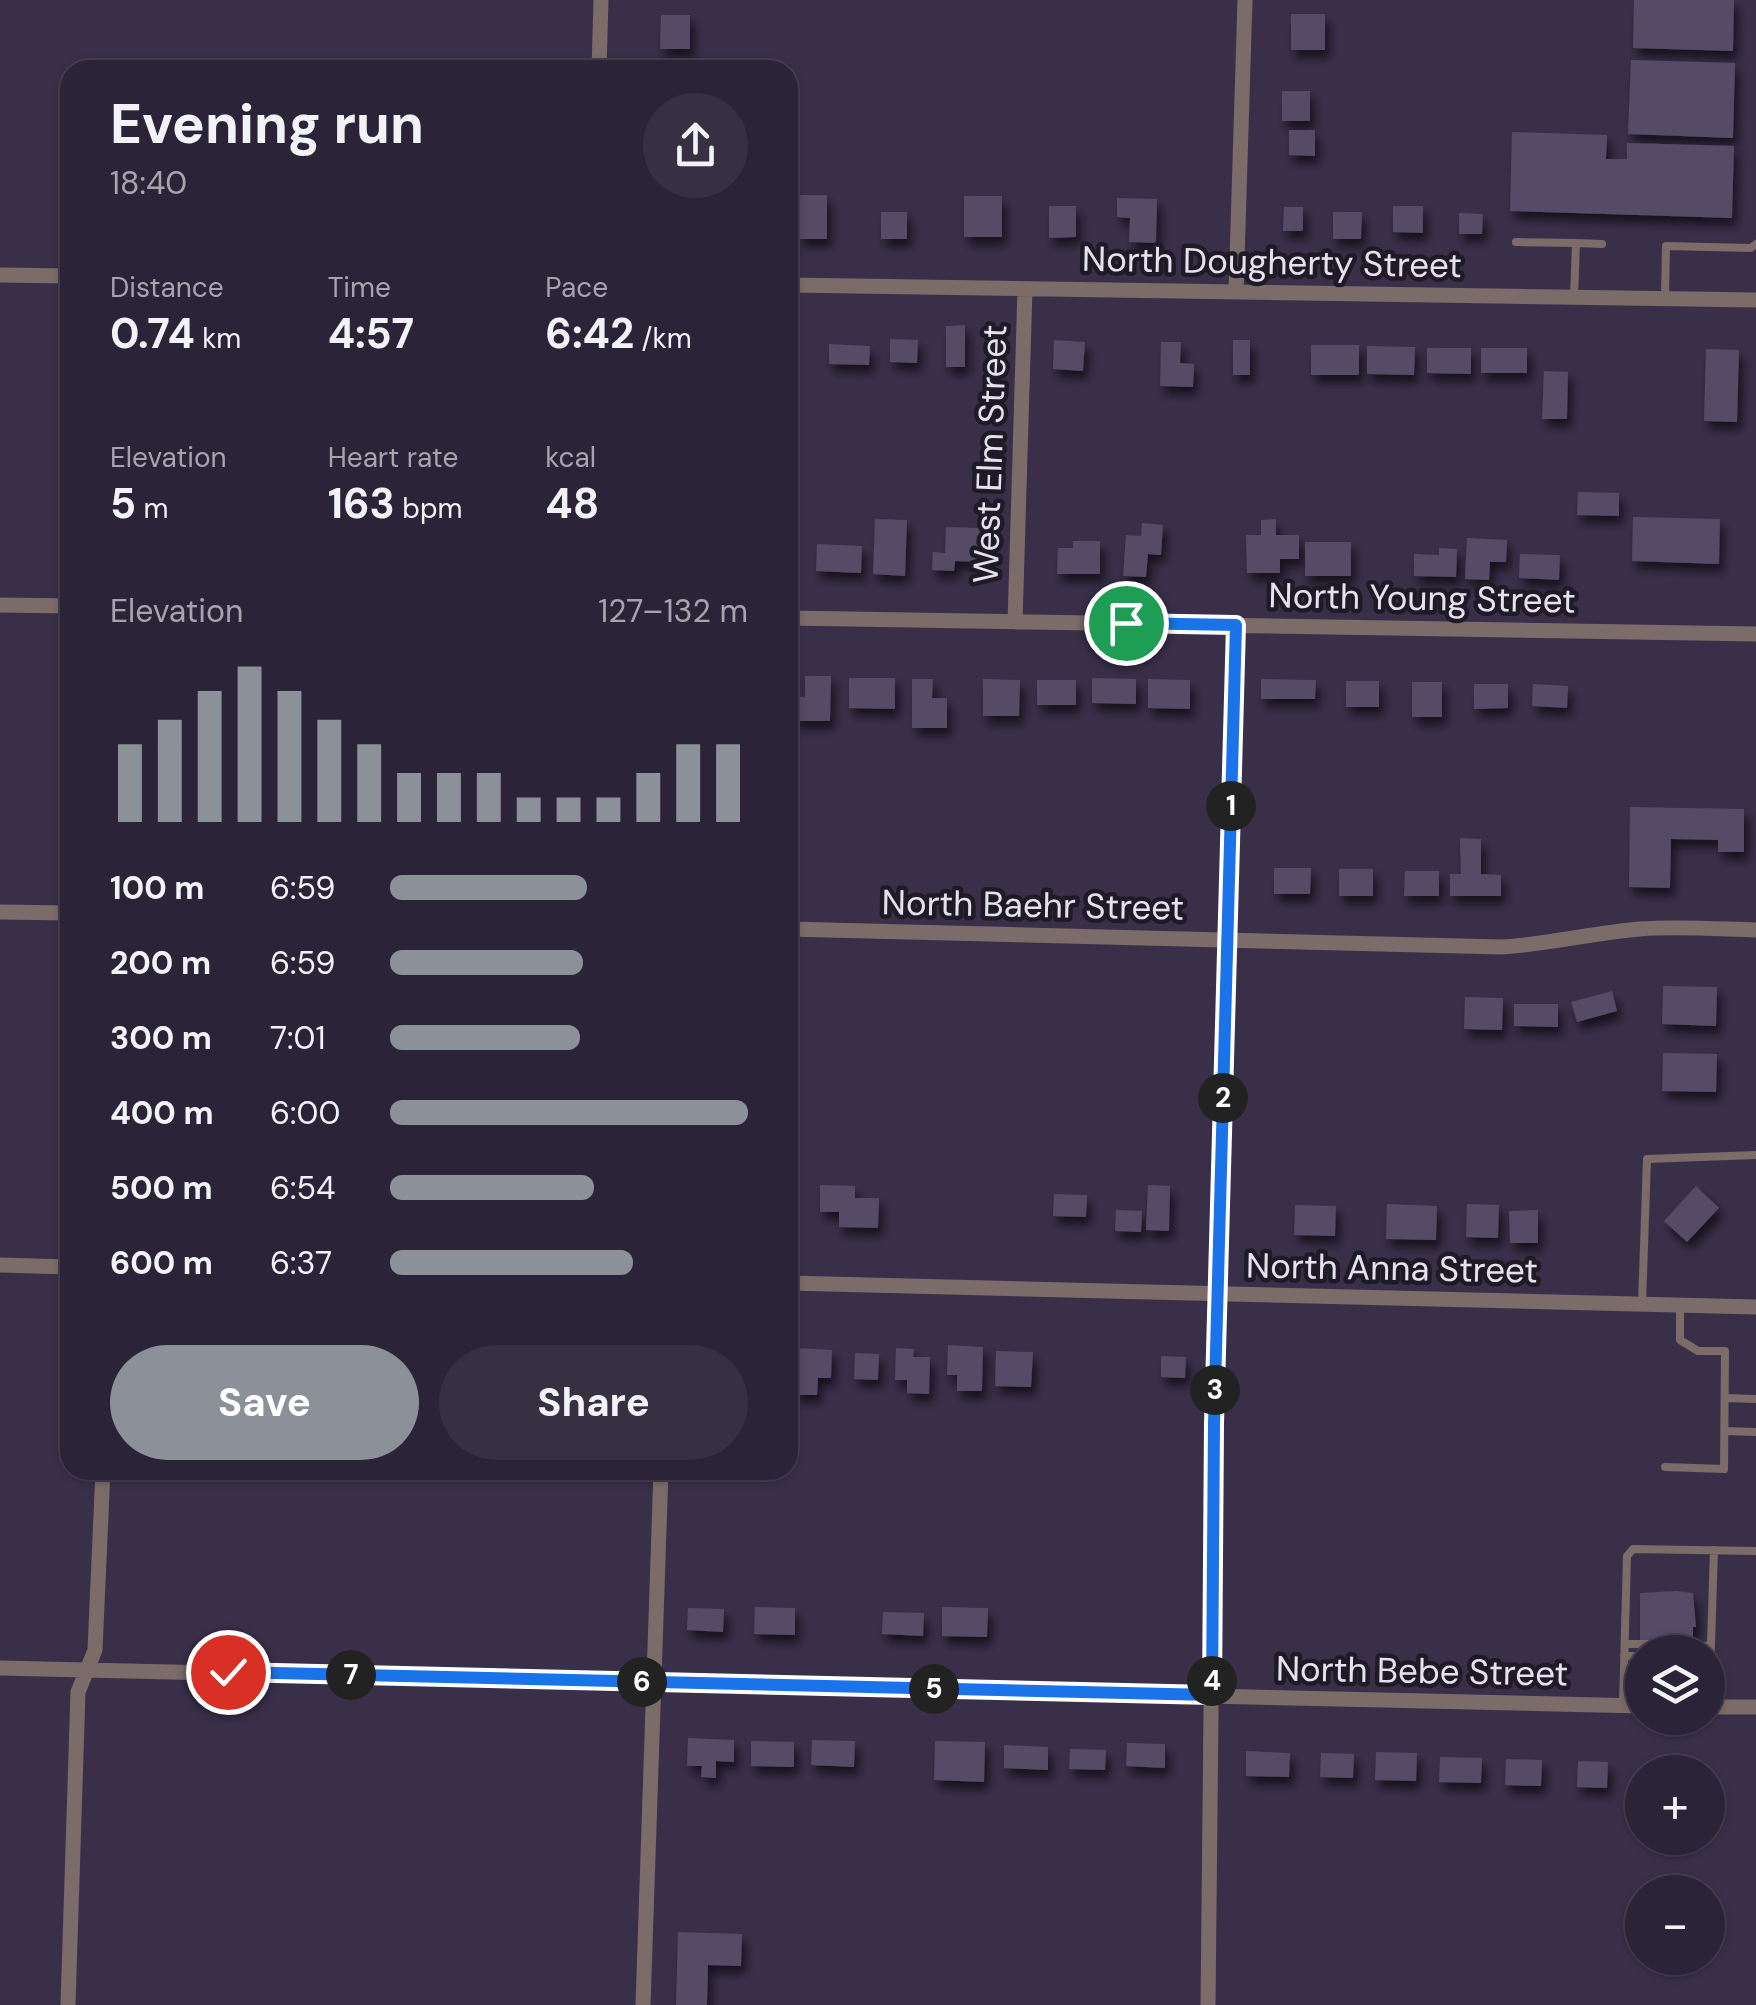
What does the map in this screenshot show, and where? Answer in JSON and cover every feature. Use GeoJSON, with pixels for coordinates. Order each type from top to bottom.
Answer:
{"type":"FeatureCollection","features":[{"type":"Feature","properties":{"kind":"street"},"geometry":{"type":"LineString","coordinates":[[599,60],[601,0]]}},
{"type":"Feature","properties":{"kind":"street"},"geometry":{"type":"LineString","coordinates":[[1236,292],[1245,0]]}},
{"type":"Feature","properties":{"kind":"street"},"geometry":{"type":"LineString","coordinates":[[0,275],[60,276]]}},
{"type":"Feature","properties":{"kind":"street","name":"North Dougherty Street"},"geometry":{"type":"LineString","coordinates":[[798,285],[1756,300]]}},
{"type":"Feature","properties":{"kind":"street","name":"West Elm Street"},"geometry":{"type":"LineString","coordinates":[[1015,622],[1025,289]]}},
{"type":"Feature","properties":{"kind":"street"},"geometry":{"type":"LineString","coordinates":[[0,605],[60,606]]}},
{"type":"Feature","properties":{"kind":"street","name":"North Young Street"},"geometry":{"type":"LineString","coordinates":[[798,618],[1756,634]]}},
{"type":"Feature","properties":{"kind":"street"},"geometry":{"type":"LineString","coordinates":[[1208,2005],[1218,1293],[1236,625]]}},
{"type":"Feature","properties":{"kind":"street"},"geometry":{"type":"LineString","coordinates":[[0,912],[60,913]]}},
{"type":"Feature","properties":{"kind":"street","name":"North Baehr Street"},"geometry":{"type":"LineString","coordinates":[[798,930],[1502,947],[1550,944],[1646,928],[1756,930]]}},
{"type":"Feature","properties":{"kind":"street"},"geometry":{"type":"LineString","coordinates":[[0,1265],[60,1266]]}},
{"type":"Feature","properties":{"kind":"street","name":"North Anna Street"},"geometry":{"type":"LineString","coordinates":[[798,1283],[1756,1307]]}},
{"type":"Feature","properties":{"kind":"street"},"geometry":{"type":"LineString","coordinates":[[68,2005],[78,1692],[95,1650],[103,1480]]}},
{"type":"Feature","properties":{"kind":"street"},"geometry":{"type":"LineString","coordinates":[[643,2005],[660,1480]]}},
{"type":"Feature","properties":{"kind":"street","name":"North Bebe Street"},"geometry":{"type":"LineString","coordinates":[[0,1668],[1623,1706]]}},
{"type":"Feature","properties":{"kind":"street"},"geometry":{"type":"LineString","coordinates":[[1725,1707],[1756,1707]]}},
{"type":"Feature","properties":{"kind":"lane"},"geometry":{"type":"LineString","coordinates":[[1516,242],[1602,244]]}},
{"type":"Feature","properties":{"kind":"lane"},"geometry":{"type":"LineString","coordinates":[[1574,297],[1576,243]]}},
{"type":"Feature","properties":{"kind":"lane"},"geometry":{"type":"LineString","coordinates":[[1665,298],[1666,246],[1751,248],[1756,244]]}},
{"type":"Feature","properties":{"kind":"lane"},"geometry":{"type":"LineString","coordinates":[[1642,1304],[1646,1159],[1756,1155]]}},
{"type":"Feature","properties":{"kind":"lane"},"geometry":{"type":"LineString","coordinates":[[1665,1467],[1724,1468],[1726,1352],[1698,1351],[1680,1340],[1680,1305]]}},
{"type":"Feature","properties":{"kind":"lane"},"geometry":{"type":"LineString","coordinates":[[1726,1398],[1756,1399]]}},
{"type":"Feature","properties":{"kind":"lane"},"geometry":{"type":"LineString","coordinates":[[1725,1432],[1756,1432]]}},
{"type":"Feature","properties":{"kind":"lane"},"geometry":{"type":"LineString","coordinates":[[1625,1635],[1627,1556],[1633,1548],[1756,1551]]}},
{"type":"Feature","properties":{"kind":"lane"},"geometry":{"type":"LineString","coordinates":[[1711,1635],[1714,1550]]}},
{"type":"Feature","properties":{"kind":"lane"},"geometry":{"type":"LineString","coordinates":[[1623,1706],[1625,1644]]}},
{"type":"Feature","properties":{"kind":"building"},"geometry":{"type":"Polygon","coordinates":[[[1634,0],[1734,0],[1733,51],[1633,48],[1634,0]]]}},
{"type":"Feature","properties":{"kind":"building"},"geometry":{"type":"Polygon","coordinates":[[[1291,14],[1325,14],[1325,50],[1291,50],[1291,14]]]}},
{"type":"Feature","properties":{"kind":"building"},"geometry":{"type":"Polygon","coordinates":[[[661,15],[690,15],[690,49],[660,49],[661,15]]]}},
{"type":"Feature","properties":{"kind":"building"},"geometry":{"type":"Polygon","coordinates":[[[1631,60],[1735,63],[1733,138],[1628,134],[1631,60]]]}},
{"type":"Feature","properties":{"kind":"building"},"geometry":{"type":"Polygon","coordinates":[[[1282,91],[1310,91],[1310,121],[1282,121],[1282,91]]]}},
{"type":"Feature","properties":{"kind":"building"},"geometry":{"type":"Polygon","coordinates":[[[1289,130],[1315,130],[1315,156],[1289,155],[1289,130]]]}},
{"type":"Feature","properties":{"kind":"building"},"geometry":{"type":"Polygon","coordinates":[[[1512,132],[1607,135],[1606,159],[1627,159],[1627,143],[1734,146],[1732,218],[1510,211],[1512,132]]]}},
{"type":"Feature","properties":{"kind":"building"},"geometry":{"type":"Polygon","coordinates":[[[798,195],[827,195],[827,239],[799,239],[798,195]]]}},
{"type":"Feature","properties":{"kind":"building"},"geometry":{"type":"Polygon","coordinates":[[[964,196],[1002,196],[1002,237],[964,237],[964,196]]]}},
{"type":"Feature","properties":{"kind":"building"},"geometry":{"type":"Polygon","coordinates":[[[1117,198],[1157,199],[1156,243],[1129,242],[1130,218],[1117,217],[1117,198]]]}},
{"type":"Feature","properties":{"kind":"building"},"geometry":{"type":"Polygon","coordinates":[[[1049,206],[1076,206],[1076,237],[1049,238],[1049,206]]]}},
{"type":"Feature","properties":{"kind":"building"},"geometry":{"type":"Polygon","coordinates":[[[1393,206],[1423,206],[1423,233],[1393,232],[1393,206]]]}},
{"type":"Feature","properties":{"kind":"building"},"geometry":{"type":"Polygon","coordinates":[[[1284,207],[1303,207],[1303,231],[1283,231],[1284,207]]]}},
{"type":"Feature","properties":{"kind":"building"},"geometry":{"type":"Polygon","coordinates":[[[881,212],[907,212],[907,239],[881,239],[881,212]]]}},
{"type":"Feature","properties":{"kind":"building"},"geometry":{"type":"Polygon","coordinates":[[[1333,212],[1362,212],[1361,239],[1333,239],[1333,212]]]}},
{"type":"Feature","properties":{"kind":"building"},"geometry":{"type":"Polygon","coordinates":[[[1459,213],[1483,214],[1482,234],[1459,234],[1459,213]]]}},
{"type":"Feature","properties":{"kind":"building"},"geometry":{"type":"Polygon","coordinates":[[[965,325],[965,367],[946,367],[946,326],[965,325]]]}},
{"type":"Feature","properties":{"kind":"building"},"geometry":{"type":"Polygon","coordinates":[[[890,339],[918,340],[917,363],[890,362],[890,339]]]}},
{"type":"Feature","properties":{"kind":"building"},"geometry":{"type":"Polygon","coordinates":[[[1054,340],[1085,342],[1083,371],[1053,369],[1054,340]]]}},
{"type":"Feature","properties":{"kind":"building"},"geometry":{"type":"Polygon","coordinates":[[[1233,340],[1250,340],[1250,375],[1233,375],[1233,340]]]}},
{"type":"Feature","properties":{"kind":"building"},"geometry":{"type":"Polygon","coordinates":[[[1161,342],[1181,342],[1180,363],[1194,364],[1193,387],[1160,386],[1161,342]]]}},
{"type":"Feature","properties":{"kind":"building"},"geometry":{"type":"Polygon","coordinates":[[[829,344],[870,346],[869,365],[829,364],[829,344]]]}},
{"type":"Feature","properties":{"kind":"building"},"geometry":{"type":"Polygon","coordinates":[[[1311,345],[1359,345],[1359,375],[1311,375],[1311,345]]]}},
{"type":"Feature","properties":{"kind":"building"},"geometry":{"type":"Polygon","coordinates":[[[1367,346],[1415,347],[1414,375],[1367,374],[1367,346]]]}},
{"type":"Feature","properties":{"kind":"building"},"geometry":{"type":"Polygon","coordinates":[[[1427,348],[1471,348],[1471,374],[1427,373],[1427,348]]]}},
{"type":"Feature","properties":{"kind":"building"},"geometry":{"type":"Polygon","coordinates":[[[1481,348],[1527,348],[1527,373],[1481,373],[1481,348]]]}},
{"type":"Feature","properties":{"kind":"building"},"geometry":{"type":"Polygon","coordinates":[[[1706,349],[1739,350],[1737,422],[1704,421],[1706,349]]]}},
{"type":"Feature","properties":{"kind":"building"},"geometry":{"type":"Polygon","coordinates":[[[1544,371],[1568,372],[1567,419],[1542,419],[1544,371]]]}},
{"type":"Feature","properties":{"kind":"building"},"geometry":{"type":"Polygon","coordinates":[[[1578,492],[1619,493],[1619,516],[1577,515],[1578,492]]]}},
{"type":"Feature","properties":{"kind":"building"},"geometry":{"type":"Polygon","coordinates":[[[1633,517],[1720,519],[1719,564],[1632,561],[1633,517]]]}},
{"type":"Feature","properties":{"kind":"building"},"geometry":{"type":"Polygon","coordinates":[[[875,519],[907,520],[905,576],[873,574],[875,519]]]}},
{"type":"Feature","properties":{"kind":"building"},"geometry":{"type":"Polygon","coordinates":[[[1276,519],[1276,535],[1299,535],[1299,559],[1280,559],[1280,573],[1247,573],[1246,535],[1261,535],[1261,520],[1276,519]]]}},
{"type":"Feature","properties":{"kind":"building"},"geometry":{"type":"Polygon","coordinates":[[[1142,523],[1163,525],[1161,555],[1148,554],[1146,577],[1123,576],[1126,535],[1141,536],[1142,523]]]}},
{"type":"Feature","properties":{"kind":"building"},"geometry":{"type":"Polygon","coordinates":[[[946,527],[980,528],[978,562],[955,561],[954,571],[932,570],[933,552],[945,553],[946,527]]]}},
{"type":"Feature","properties":{"kind":"building"},"geometry":{"type":"Polygon","coordinates":[[[1467,538],[1507,540],[1506,562],[1490,562],[1489,580],[1465,579],[1467,538]]]}},
{"type":"Feature","properties":{"kind":"building"},"geometry":{"type":"Polygon","coordinates":[[[1073,541],[1100,541],[1100,574],[1057,574],[1058,548],[1073,548],[1073,541]]]}},
{"type":"Feature","properties":{"kind":"building"},"geometry":{"type":"Polygon","coordinates":[[[1305,542],[1351,542],[1351,576],[1305,576],[1305,542]]]}},
{"type":"Feature","properties":{"kind":"building"},"geometry":{"type":"Polygon","coordinates":[[[817,544],[862,546],[861,573],[816,571],[817,544]]]}},
{"type":"Feature","properties":{"kind":"building"},"geometry":{"type":"Polygon","coordinates":[[[1439,548],[1457,549],[1456,577],[1414,576],[1414,554],[1439,555],[1439,548]]]}},
{"type":"Feature","properties":{"kind":"building"},"geometry":{"type":"Polygon","coordinates":[[[1520,554],[1560,555],[1559,580],[1519,578],[1520,554]]]}},
{"type":"Feature","properties":{"kind":"building"},"geometry":{"type":"Polygon","coordinates":[[[805,676],[831,676],[830,721],[798,721],[798,697],[805,697],[805,676]]]}},
{"type":"Feature","properties":{"kind":"building"},"geometry":{"type":"Polygon","coordinates":[[[849,678],[895,678],[895,709],[849,708],[849,678]]]}},
{"type":"Feature","properties":{"kind":"building"},"geometry":{"type":"Polygon","coordinates":[[[1092,678],[1136,679],[1136,704],[1092,703],[1092,678]]]}},
{"type":"Feature","properties":{"kind":"building"},"geometry":{"type":"Polygon","coordinates":[[[912,679],[933,679],[932,698],[947,698],[947,728],[912,728],[912,679]]]}},
{"type":"Feature","properties":{"kind":"building"},"geometry":{"type":"Polygon","coordinates":[[[983,679],[1020,680],[1019,716],[983,716],[983,679]]]}},
{"type":"Feature","properties":{"kind":"building"},"geometry":{"type":"Polygon","coordinates":[[[1148,679],[1190,680],[1190,709],[1148,708],[1148,679]]]}},
{"type":"Feature","properties":{"kind":"building"},"geometry":{"type":"Polygon","coordinates":[[[1261,679],[1316,680],[1315,699],[1261,699],[1261,679]]]}},
{"type":"Feature","properties":{"kind":"building"},"geometry":{"type":"Polygon","coordinates":[[[1037,680],[1076,680],[1076,705],[1037,705],[1037,680]]]}},
{"type":"Feature","properties":{"kind":"building"},"geometry":{"type":"Polygon","coordinates":[[[1346,681],[1379,681],[1379,707],[1346,707],[1346,681]]]}},
{"type":"Feature","properties":{"kind":"building"},"geometry":{"type":"Polygon","coordinates":[[[1412,682],[1442,682],[1442,717],[1412,717],[1412,682]]]}},
{"type":"Feature","properties":{"kind":"building"},"geometry":{"type":"Polygon","coordinates":[[[1474,684],[1508,684],[1508,708],[1474,709],[1474,684]]]}},
{"type":"Feature","properties":{"kind":"building"},"geometry":{"type":"Polygon","coordinates":[[[1533,684],[1568,686],[1567,708],[1532,706],[1533,684]]]}},
{"type":"Feature","properties":{"kind":"building"},"geometry":{"type":"Polygon","coordinates":[[[1630,807],[1744,809],[1744,852],[1718,852],[1718,840],[1671,839],[1670,888],[1629,887],[1630,807]]]}},
{"type":"Feature","properties":{"kind":"building"},"geometry":{"type":"Polygon","coordinates":[[[1460,838],[1481,839],[1481,874],[1501,875],[1501,896],[1450,896],[1450,874],[1461,874],[1460,838]]]}},
{"type":"Feature","properties":{"kind":"building"},"geometry":{"type":"Polygon","coordinates":[[[1274,868],[1311,868],[1310,894],[1274,894],[1274,868]]]}},
{"type":"Feature","properties":{"kind":"building"},"geometry":{"type":"Polygon","coordinates":[[[1339,869],[1373,869],[1373,896],[1339,896],[1339,869]]]}},
{"type":"Feature","properties":{"kind":"building"},"geometry":{"type":"Polygon","coordinates":[[[1405,871],[1439,871],[1439,896],[1404,896],[1405,871]]]}},
{"type":"Feature","properties":{"kind":"building"},"geometry":{"type":"Polygon","coordinates":[[[1663,986],[1717,987],[1716,1026],[1662,1024],[1663,986]]]}},
{"type":"Feature","properties":{"kind":"building"},"geometry":{"type":"Polygon","coordinates":[[[1612,991],[1617,1011],[1577,1022],[1571,1002],[1612,991]]]}},
{"type":"Feature","properties":{"kind":"building"},"geometry":{"type":"Polygon","coordinates":[[[1465,997],[1503,998],[1502,1030],[1464,1029],[1465,997]]]}},
{"type":"Feature","properties":{"kind":"building"},"geometry":{"type":"Polygon","coordinates":[[[1514,1004],[1558,1004],[1558,1027],[1514,1026],[1514,1004]]]}},
{"type":"Feature","properties":{"kind":"building"},"geometry":{"type":"Polygon","coordinates":[[[1663,1053],[1717,1054],[1716,1092],[1662,1091],[1663,1053]]]}},
{"type":"Feature","properties":{"kind":"building"},"geometry":{"type":"Polygon","coordinates":[[[820,1185],[855,1186],[855,1198],[879,1198],[878,1228],[839,1227],[839,1212],[820,1212],[820,1185]]]}},
{"type":"Feature","properties":{"kind":"building"},"geometry":{"type":"Polygon","coordinates":[[[1148,1185],[1170,1186],[1169,1231],[1146,1230],[1148,1185]]]}},
{"type":"Feature","properties":{"kind":"building"},"geometry":{"type":"Polygon","coordinates":[[[1696,1186],[1719,1208],[1687,1242],[1664,1221],[1696,1186]]]}},
{"type":"Feature","properties":{"kind":"building"},"geometry":{"type":"Polygon","coordinates":[[[1054,1194],[1087,1195],[1086,1217],[1053,1216],[1054,1194]]]}},
{"type":"Feature","properties":{"kind":"building"},"geometry":{"type":"Polygon","coordinates":[[[1387,1204],[1437,1206],[1436,1240],[1386,1239],[1387,1204]]]}},
{"type":"Feature","properties":{"kind":"building"},"geometry":{"type":"Polygon","coordinates":[[[1467,1204],[1499,1205],[1498,1238],[1466,1237],[1467,1204]]]}},
{"type":"Feature","properties":{"kind":"building"},"geometry":{"type":"Polygon","coordinates":[[[1295,1205],[1336,1206],[1335,1236],[1294,1235],[1295,1205]]]}},
{"type":"Feature","properties":{"kind":"building"},"geometry":{"type":"Polygon","coordinates":[[[1116,1210],[1142,1211],[1141,1232],[1115,1231],[1116,1210]]]}},
{"type":"Feature","properties":{"kind":"building"},"geometry":{"type":"Polygon","coordinates":[[[1538,1210],[1538,1243],[1510,1243],[1509,1211],[1538,1210]]]}},
{"type":"Feature","properties":{"kind":"building"},"geometry":{"type":"Polygon","coordinates":[[[948,1345],[983,1347],[982,1391],[957,1391],[957,1375],[947,1375],[948,1345]]]}},
{"type":"Feature","properties":{"kind":"building"},"geometry":{"type":"Polygon","coordinates":[[[798,1348],[832,1350],[831,1378],[818,1378],[817,1395],[798,1395],[798,1348]]]}},
{"type":"Feature","properties":{"kind":"building"},"geometry":{"type":"Polygon","coordinates":[[[896,1348],[914,1349],[913,1357],[930,1357],[929,1394],[907,1393],[907,1380],[895,1380],[896,1348]]]}},
{"type":"Feature","properties":{"kind":"building"},"geometry":{"type":"Polygon","coordinates":[[[996,1351],[1033,1352],[1031,1387],[995,1386],[996,1351]]]}},
{"type":"Feature","properties":{"kind":"building"},"geometry":{"type":"Polygon","coordinates":[[[855,1353],[879,1354],[878,1380],[854,1379],[855,1353]]]}},
{"type":"Feature","properties":{"kind":"building"},"geometry":{"type":"Polygon","coordinates":[[[1161,1356],[1186,1357],[1185,1378],[1161,1377],[1161,1356]]]}},
{"type":"Feature","properties":{"kind":"building"},"geometry":{"type":"Polygon","coordinates":[[[1640,1593],[1693,1593],[1693,1635],[1640,1635],[1640,1593]]]}},
{"type":"Feature","properties":{"kind":"building"},"geometry":{"type":"Polygon","coordinates":[[[755,1607],[795,1608],[795,1635],[754,1634],[755,1607]]]}},
{"type":"Feature","properties":{"kind":"building"},"geometry":{"type":"Polygon","coordinates":[[[942,1607],[988,1608],[987,1637],[942,1636],[942,1607]]]}},
{"type":"Feature","properties":{"kind":"building"},"geometry":{"type":"Polygon","coordinates":[[[688,1608],[724,1609],[723,1632],[687,1630],[688,1608]]]}},
{"type":"Feature","properties":{"kind":"building"},"geometry":{"type":"Polygon","coordinates":[[[883,1612],[924,1613],[923,1636],[882,1634],[883,1612]]]}},
{"type":"Feature","properties":{"kind":"building"},"geometry":{"type":"Polygon","coordinates":[[[688,1738],[734,1740],[734,1762],[716,1761],[716,1778],[701,1777],[702,1766],[687,1766],[688,1738]]]}},
{"type":"Feature","properties":{"kind":"building"},"geometry":{"type":"Polygon","coordinates":[[[812,1740],[855,1741],[854,1767],[811,1765],[812,1740]]]}},
{"type":"Feature","properties":{"kind":"building"},"geometry":{"type":"Polygon","coordinates":[[[751,1741],[794,1742],[794,1767],[751,1766],[751,1741]]]}},
{"type":"Feature","properties":{"kind":"building"},"geometry":{"type":"Polygon","coordinates":[[[935,1741],[985,1742],[984,1782],[934,1780],[935,1741]]]}},
{"type":"Feature","properties":{"kind":"building"},"geometry":{"type":"Polygon","coordinates":[[[1127,1743],[1165,1744],[1165,1768],[1126,1766],[1127,1743]]]}},
{"type":"Feature","properties":{"kind":"building"},"geometry":{"type":"Polygon","coordinates":[[[1004,1745],[1048,1747],[1048,1770],[1004,1768],[1004,1745]]]}},
{"type":"Feature","properties":{"kind":"building"},"geometry":{"type":"Polygon","coordinates":[[[1070,1749],[1106,1750],[1105,1770],[1069,1769],[1070,1749]]]}},
{"type":"Feature","properties":{"kind":"building"},"geometry":{"type":"Polygon","coordinates":[[[1246,1751],[1290,1753],[1289,1777],[1246,1776],[1246,1751]]]}},
{"type":"Feature","properties":{"kind":"building"},"geometry":{"type":"Polygon","coordinates":[[[1376,1752],[1417,1753],[1416,1781],[1375,1780],[1376,1752]]]}},
{"type":"Feature","properties":{"kind":"building"},"geometry":{"type":"Polygon","coordinates":[[[1321,1753],[1354,1754],[1353,1778],[1320,1777],[1321,1753]]]}},
{"type":"Feature","properties":{"kind":"building"},"geometry":{"type":"Polygon","coordinates":[[[1440,1757],[1482,1758],[1481,1783],[1439,1782],[1440,1757]]]}},
{"type":"Feature","properties":{"kind":"building"},"geometry":{"type":"Polygon","coordinates":[[[1506,1759],[1542,1760],[1541,1786],[1505,1785],[1506,1759]]]}},
{"type":"Feature","properties":{"kind":"building"},"geometry":{"type":"Polygon","coordinates":[[[1578,1761],[1608,1762],[1607,1788],[1577,1787],[1578,1761]]]}},
{"type":"Feature","properties":{"kind":"building"},"geometry":{"type":"Polygon","coordinates":[[[678,1932],[742,1934],[741,1966],[708,1965],[707,2005],[676,2005],[678,1932]]]}},
{"type":"Feature","properties":{"kind":"route"},"geometry":{"type":"LineString","coordinates":[[228,1672],[1212,1695],[1214,1424],[1236,625],[1126,623]]}}]}
